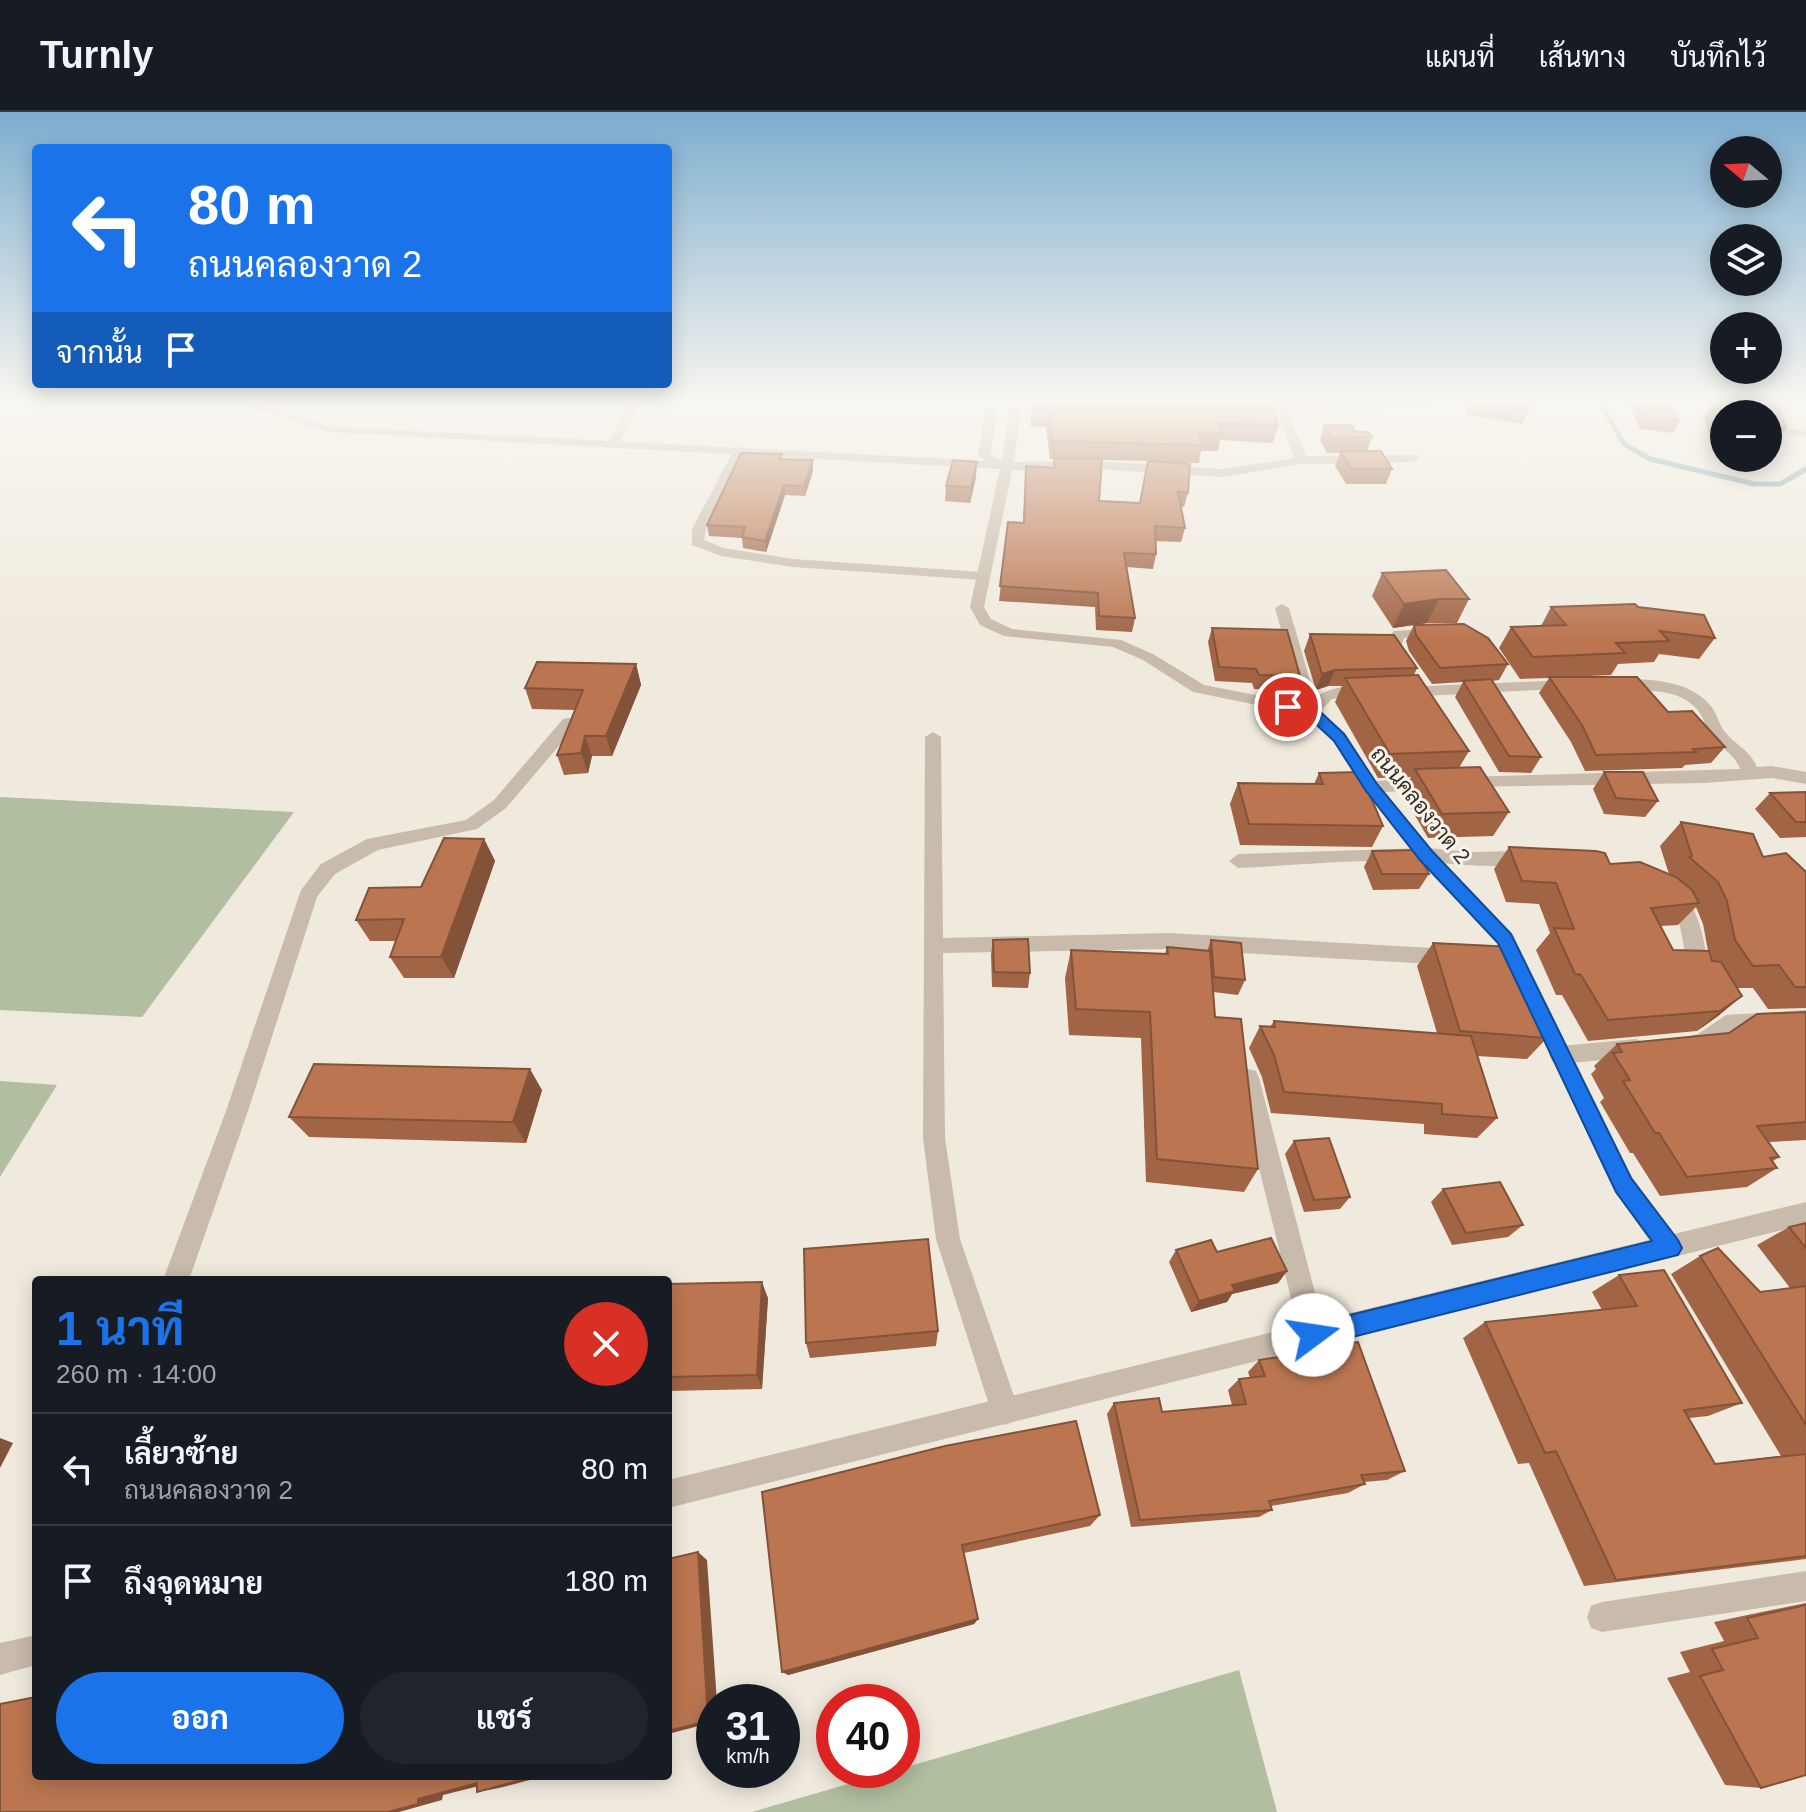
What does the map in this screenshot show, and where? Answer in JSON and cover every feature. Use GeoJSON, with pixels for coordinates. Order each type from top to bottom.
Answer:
{"type":"FeatureCollection","features":[{"type":"Feature","properties":{"kind":"street"},"geometry":{"type":"LineString","coordinates":[[724,480],[699,529],[697,542],[721,552],[793,563],[982,576]]}},
{"type":"Feature","properties":{"kind":"street"},"geometry":{"type":"LineString","coordinates":[[1004,480],[977,607],[985,622],[1009,633],[1116,643],[1148,657],[1199,689],[1311,711]]}},
{"type":"Feature","properties":{"kind":"street"},"geometry":{"type":"LineString","coordinates":[[1282,608],[1311,711]]}},
{"type":"Feature","properties":{"kind":"street"},"geometry":{"type":"LineString","coordinates":[[1418,681],[1394,647],[1398,634],[1459,631]]}},
{"type":"Feature","properties":{"kind":"street"},"geometry":{"type":"LineString","coordinates":[[1311,711],[1328,694],[1418,681],[1665,687],[1690,696],[1709,714],[1716,732],[1749,763],[1750,774]]}},
{"type":"Feature","properties":{"kind":"street","name":"ถนนคลองวาด 2"},"geometry":{"type":"LineString","coordinates":[[1311,711],[1339,737],[1371,787],[1426,855],[1505,938],[1507,960],[1560,1055],[1624,1185],[1670,1248]]}},
{"type":"Feature","properties":{"kind":"street"},"geometry":{"type":"LineString","coordinates":[[177,1276],[237,1111],[308,895],[328,869],[373,844],[471,825],[500,804],[569,723]]}},
{"type":"Feature","properties":{"kind":"street"},"geometry":{"type":"LineString","coordinates":[[933,737],[934,1138],[948,1239],[1005,1411]]}},
{"type":"Feature","properties":{"kind":"street"},"geometry":{"type":"LineString","coordinates":[[1371,787],[1772,772],[1806,778]]}},
{"type":"Feature","properties":{"kind":"street"},"geometry":{"type":"LineString","coordinates":[[1238,861],[1426,855],[1471,859],[1544,858]]}},
{"type":"Feature","properties":{"kind":"street"},"geometry":{"type":"LineString","coordinates":[[1652,884],[1681,905],[1692,925],[1699,974]]}},
{"type":"Feature","properties":{"kind":"street"},"geometry":{"type":"LineString","coordinates":[[935,946],[1169,941],[1468,958]]}},
{"type":"Feature","properties":{"kind":"street"},"geometry":{"type":"LineString","coordinates":[[1560,1055],[1703,1043],[1726,1024],[1806,1019]]}},
{"type":"Feature","properties":{"kind":"street"},"geometry":{"type":"LineString","coordinates":[[1248,1078],[1313,1335]]}},
{"type":"Feature","properties":{"kind":"street"},"geometry":{"type":"LineString","coordinates":[[672,1493],[1806,1213]]}},
{"type":"Feature","properties":{"kind":"street"},"geometry":{"type":"LineString","coordinates":[[1602,1617],[1806,1586]]}},
{"type":"Feature","properties":{"kind":"street"},"geometry":{"type":"LineString","coordinates":[[0,1659],[32,1651]]}},
{"type":"Feature","properties":{"kind":"green space"},"geometry":{"type":"Polygon","coordinates":[[[0,797],[294,812],[142,1017],[0,1010],[0,797]]]}},
{"type":"Feature","properties":{"kind":"green space"},"geometry":{"type":"Polygon","coordinates":[[[0,1081],[57,1085],[0,1177],[0,1081]]]}},
{"type":"Feature","properties":{"kind":"green space"},"geometry":{"type":"Polygon","coordinates":[[[1239,1670],[1277,1812],[752,1812],[834,1788],[920,1788],[920,1763],[1239,1670]]]}},
{"type":"Feature","properties":{"kind":"building"},"geometry":{"type":"Polygon","coordinates":[[[728,480],[806,480],[804,486],[784,485],[765,541],[742,537],[745,527],[707,525],[728,480]]]}},
{"type":"Feature","properties":{"kind":"building"},"geometry":{"type":"Polygon","coordinates":[[[948,480],[973,480],[971,487],[946,486],[948,480]]]}},
{"type":"Feature","properties":{"kind":"building"},"geometry":{"type":"Polygon","coordinates":[[[1025,480],[1100,480],[1099,501],[1140,503],[1144,480],[1189,480],[1188,493],[1178,492],[1185,528],[1155,526],[1156,554],[1124,553],[1135,618],[1099,616],[1098,593],[1000,586],[1008,522],[1024,523],[1025,480]]]}},
{"type":"Feature","properties":{"kind":"building"},"geometry":{"type":"Polygon","coordinates":[[[1446,570],[1469,599],[1404,604],[1382,573],[1446,570]]]}},
{"type":"Feature","properties":{"kind":"building"},"geometry":{"type":"Polygon","coordinates":[[[1635,604],[1638,607],[1704,615],[1715,638],[1660,631],[1669,641],[1616,643],[1625,653],[1533,657],[1511,627],[1566,625],[1551,607],[1635,604]]]}},
{"type":"Feature","properties":{"kind":"building"},"geometry":{"type":"Polygon","coordinates":[[[1464,624],[1488,638],[1508,664],[1440,668],[1416,635],[1414,625],[1464,624]]]}},
{"type":"Feature","properties":{"kind":"building"},"geometry":{"type":"Polygon","coordinates":[[[1212,628],[1287,630],[1300,676],[1259,675],[1256,669],[1219,667],[1212,628]]]}},
{"type":"Feature","properties":{"kind":"building"},"geometry":{"type":"Polygon","coordinates":[[[1310,634],[1394,635],[1417,668],[1335,670],[1322,674],[1310,634]]]}},
{"type":"Feature","properties":{"kind":"building"},"geometry":{"type":"Polygon","coordinates":[[[537,662],[636,664],[606,736],[585,736],[581,753],[557,755],[583,690],[525,688],[537,662]]]}},
{"type":"Feature","properties":{"kind":"building"},"geometry":{"type":"Polygon","coordinates":[[[1418,675],[1469,751],[1390,754],[1345,678],[1418,675]]]}},
{"type":"Feature","properties":{"kind":"building"},"geometry":{"type":"Polygon","coordinates":[[[1549,677],[1637,677],[1668,712],[1692,711],[1725,747],[1693,749],[1696,752],[1596,755],[1582,725],[1549,677]]]}},
{"type":"Feature","properties":{"kind":"building"},"geometry":{"type":"Polygon","coordinates":[[[1491,679],[1541,757],[1509,756],[1463,681],[1491,679]]]}},
{"type":"Feature","properties":{"kind":"building"},"geometry":{"type":"Polygon","coordinates":[[[1480,767],[1509,812],[1442,814],[1415,769],[1480,767]]]}},
{"type":"Feature","properties":{"kind":"building"},"geometry":{"type":"Polygon","coordinates":[[[1360,772],[1383,826],[1249,824],[1238,783],[1323,784],[1319,773],[1360,772]]]}},
{"type":"Feature","properties":{"kind":"building"},"geometry":{"type":"Polygon","coordinates":[[[1604,772],[1643,772],[1658,801],[1616,798],[1604,772]]]}},
{"type":"Feature","properties":{"kind":"building"},"geometry":{"type":"Polygon","coordinates":[[[1806,792],[1806,822],[1796,822],[1770,793],[1806,792]]]}},
{"type":"Feature","properties":{"kind":"building"},"geometry":{"type":"Polygon","coordinates":[[[1681,822],[1753,834],[1763,857],[1786,853],[1806,872],[1806,987],[1795,987],[1779,965],[1753,966],[1735,940],[1727,901],[1718,882],[1689,857],[1692,856],[1681,822]]]}},
{"type":"Feature","properties":{"kind":"building"},"geometry":{"type":"Polygon","coordinates":[[[444,838],[484,839],[441,957],[390,957],[404,919],[356,920],[369,888],[421,887],[444,838]]]}},
{"type":"Feature","properties":{"kind":"building"},"geometry":{"type":"Polygon","coordinates":[[[1509,847],[1596,851],[1605,853],[1610,864],[1640,862],[1676,877],[1692,890],[1699,903],[1651,908],[1673,950],[1709,951],[1712,961],[1721,962],[1742,996],[1720,1011],[1608,1020],[1581,975],[1575,974],[1554,928],[1574,929],[1556,883],[1522,881],[1509,847]]]}},
{"type":"Feature","properties":{"kind":"building"},"geometry":{"type":"Polygon","coordinates":[[[1418,850],[1429,874],[1382,874],[1372,851],[1418,850]]]}},
{"type":"Feature","properties":{"kind":"building"},"geometry":{"type":"Polygon","coordinates":[[[1028,939],[1030,973],[994,972],[993,940],[1028,939]]]}},
{"type":"Feature","properties":{"kind":"building"},"geometry":{"type":"Polygon","coordinates":[[[1211,940],[1241,943],[1245,980],[1214,977],[1211,940]]]}},
{"type":"Feature","properties":{"kind":"building"},"geometry":{"type":"Polygon","coordinates":[[[1433,943],[1513,947],[1547,1038],[1460,1031],[1433,943]]]}},
{"type":"Feature","properties":{"kind":"building"},"geometry":{"type":"Polygon","coordinates":[[[1167,947],[1210,951],[1215,1017],[1241,1019],[1258,1169],[1157,1159],[1150,1012],[1076,1009],[1071,950],[1168,954],[1167,947]]]}},
{"type":"Feature","properties":{"kind":"building"},"geometry":{"type":"Polygon","coordinates":[[[1806,1012],[1806,1122],[1757,1126],[1779,1157],[1770,1158],[1777,1168],[1687,1177],[1623,1081],[1630,1080],[1613,1053],[1622,1052],[1617,1044],[1729,1033],[1757,1014],[1806,1012]]]}},
{"type":"Feature","properties":{"kind":"building"},"geometry":{"type":"Polygon","coordinates":[[[1274,1021],[1471,1036],[1497,1118],[1442,1114],[1442,1104],[1284,1092],[1274,1055],[1260,1026],[1275,1027],[1274,1021]]]}},
{"type":"Feature","properties":{"kind":"building"},"geometry":{"type":"Polygon","coordinates":[[[314,1064],[530,1069],[513,1122],[289,1117],[314,1064]]]}},
{"type":"Feature","properties":{"kind":"building"},"geometry":{"type":"Polygon","coordinates":[[[1329,1138],[1350,1197],[1314,1200],[1294,1141],[1329,1138]]]}},
{"type":"Feature","properties":{"kind":"building"},"geometry":{"type":"Polygon","coordinates":[[[1500,1182],[1523,1225],[1466,1233],[1443,1189],[1500,1182]]]}},
{"type":"Feature","properties":{"kind":"building"},"geometry":{"type":"Polygon","coordinates":[[[1806,1223],[1806,1248],[1789,1227],[1806,1223]]]}},
{"type":"Feature","properties":{"kind":"building"},"geometry":{"type":"Polygon","coordinates":[[[1271,1238],[1287,1271],[1232,1285],[1235,1291],[1199,1301],[1176,1250],[1211,1240],[1217,1252],[1271,1238]]]}},
{"type":"Feature","properties":{"kind":"building"},"geometry":{"type":"Polygon","coordinates":[[[928,1239],[938,1331],[806,1343],[804,1249],[928,1239]]]}},
{"type":"Feature","properties":{"kind":"building"},"geometry":{"type":"Polygon","coordinates":[[[1718,1248],[1760,1292],[1806,1286],[1806,1425],[1700,1256],[1718,1248]]]}},
{"type":"Feature","properties":{"kind":"building"},"geometry":{"type":"Polygon","coordinates":[[[1664,1270],[1742,1403],[1684,1410],[1715,1464],[1806,1454],[1806,1556],[1616,1580],[1556,1451],[1545,1453],[1485,1322],[1637,1306],[1619,1275],[1664,1270]]]}},
{"type":"Feature","properties":{"kind":"building"},"geometry":{"type":"Polygon","coordinates":[[[762,1282],[757,1375],[672,1377],[672,1284],[762,1282]]]}},
{"type":"Feature","properties":{"kind":"building"},"geometry":{"type":"Polygon","coordinates":[[[1358,1342],[1405,1471],[1361,1475],[1365,1484],[1269,1501],[1272,1510],[1140,1520],[1114,1403],[1159,1398],[1162,1412],[1246,1404],[1239,1379],[1265,1376],[1259,1360],[1358,1342]]]}},
{"type":"Feature","properties":{"kind":"building"},"geometry":{"type":"Polygon","coordinates":[[[1076,1421],[1100,1515],[962,1545],[978,1619],[782,1672],[762,1492],[945,1446],[1076,1421]]]}},
{"type":"Feature","properties":{"kind":"building"},"geometry":{"type":"Polygon","coordinates":[[[698,1552],[706,1684],[696,1684],[696,1724],[672,1730],[672,1558],[698,1552]]]}},
{"type":"Feature","properties":{"kind":"building"},"geometry":{"type":"Polygon","coordinates":[[[1806,1605],[1806,1775],[1761,1788],[1700,1676],[1723,1670],[1712,1649],[1758,1638],[1747,1618],[1806,1605]]]}},
{"type":"Feature","properties":{"kind":"building"},"geometry":{"type":"Polygon","coordinates":[[[32,1698],[32,1780],[521,1780],[477,1792],[477,1783],[418,1799],[418,1804],[388,1812],[0,1812],[0,1704],[32,1698]]]}},
{"type":"Feature","properties":{"kind":"waterway"},"geometry":{"type":"LineString","coordinates":[[1739,480],[1754,484],[1780,484],[1786,480]]}},
{"type":"Feature","properties":{"kind":"route"},"geometry":{"type":"LineString","coordinates":[[1288,707],[1311,711],[1339,737],[1371,787],[1426,855],[1505,938],[1624,1185],[1670,1248],[1313,1335]]}}]}
